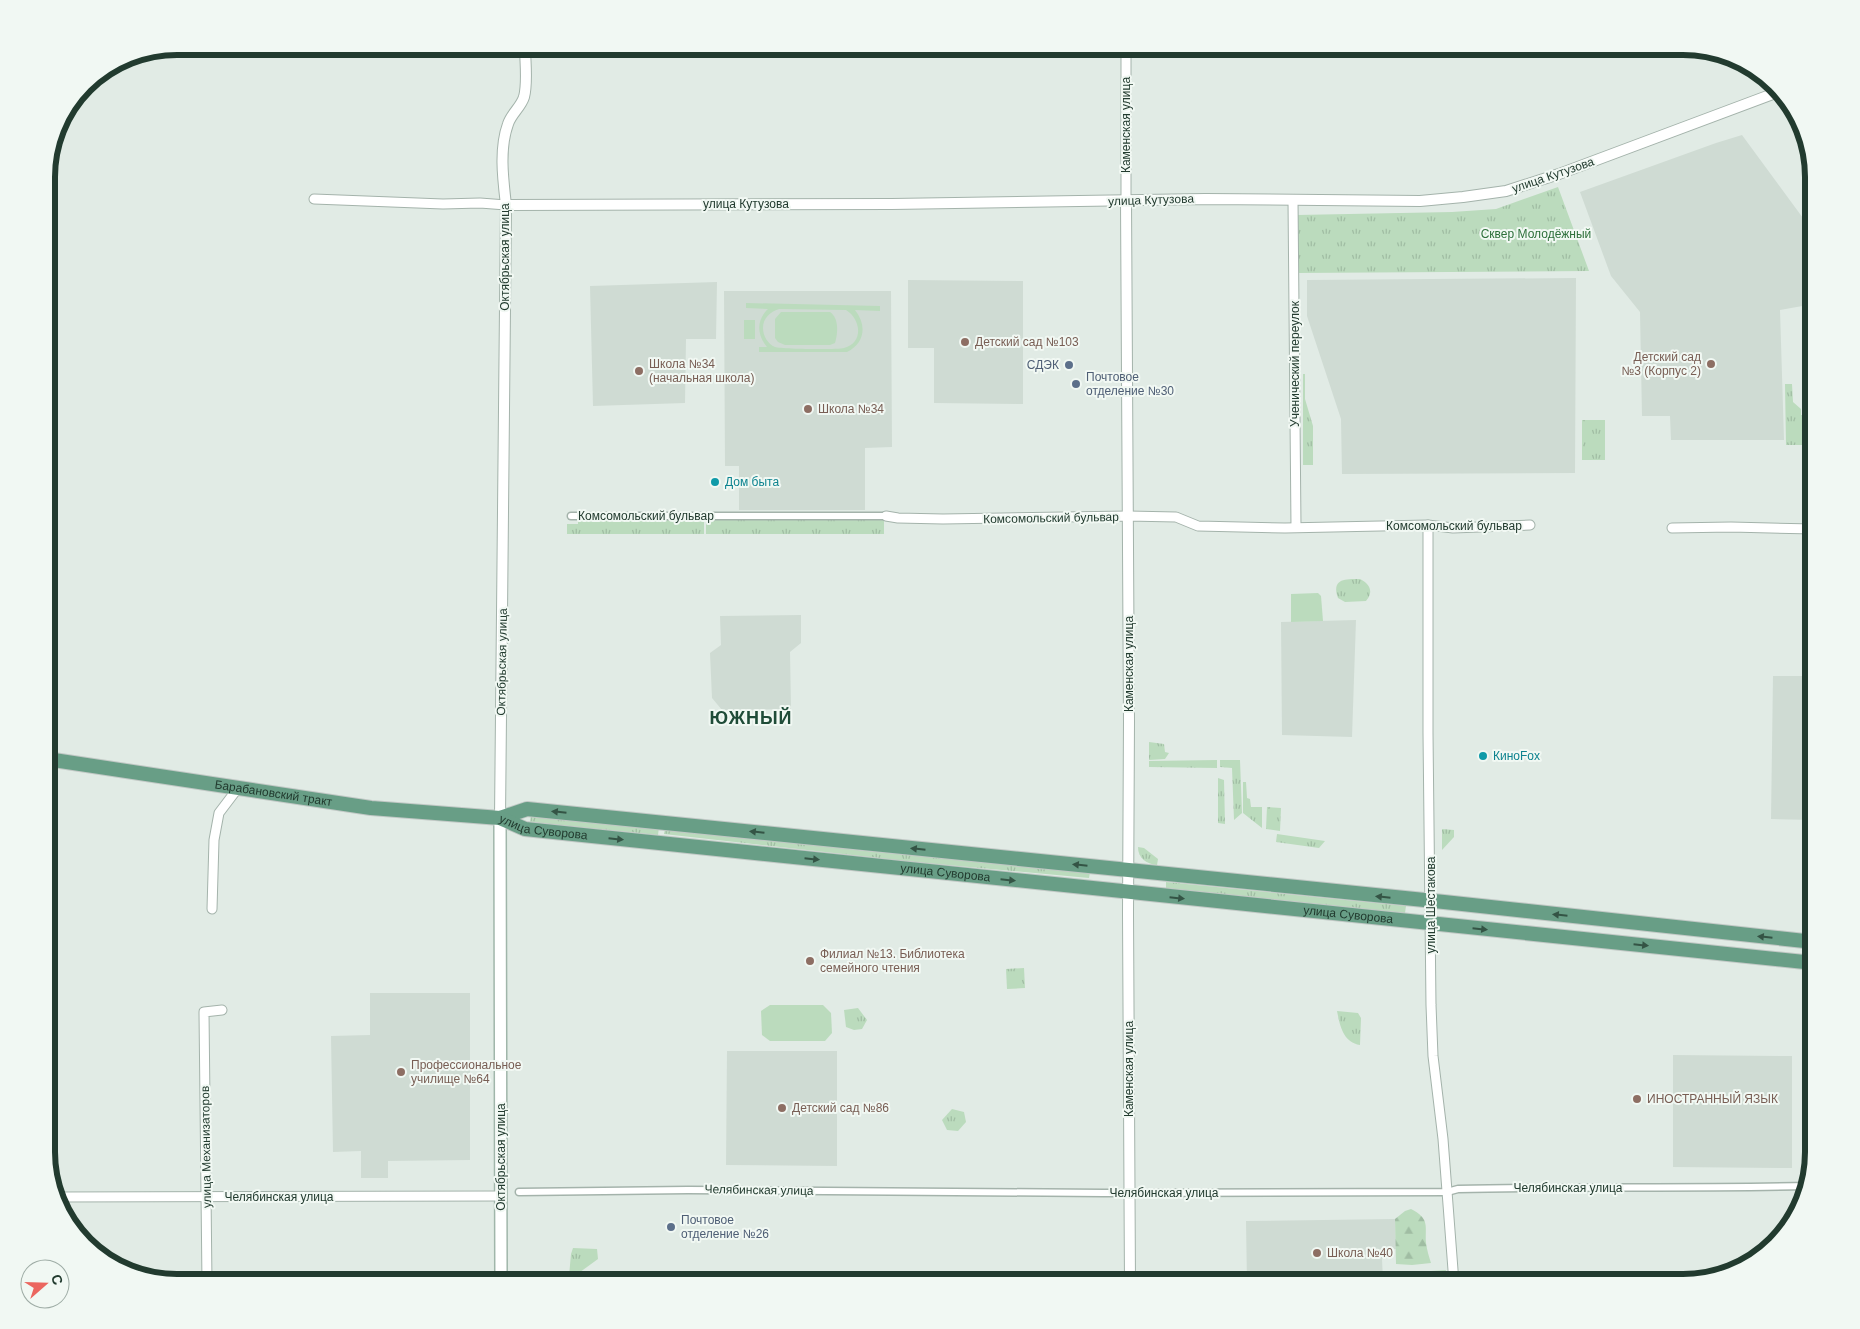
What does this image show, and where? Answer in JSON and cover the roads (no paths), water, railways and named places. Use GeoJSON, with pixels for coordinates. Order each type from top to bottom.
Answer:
{"type":"FeatureCollection","features":[{"type":"Feature","properties":{"kind":"main road","name":"Барабановский тракт"},"geometry":{"type":"LineString","coordinates":[[55,759],[371,808],[500,818]]}},
{"type":"Feature","properties":{"kind":"main road","name":"улица Суворова"},"geometry":{"type":"LineString","coordinates":[[500,818],[527,809],[1805,941]]}},
{"type":"Feature","properties":{"kind":"main road","name":"улица Суворова"},"geometry":{"type":"LineString","coordinates":[[500,818],[525,829],[1805,962]]}},
{"type":"Feature","properties":{"kind":"main road","name":"Октябрьская улица"},"geometry":{"type":"LineString","coordinates":[[500,818],[501,1274]]}},
{"type":"Feature","properties":{"kind":"street","name":"Октябрьская улица"},"geometry":{"type":"LineString","coordinates":[[500,818],[506,205],[503,176],[505,134],[509,121],[524,97],[525,55]]}},
{"type":"Feature","properties":{"kind":"street","name":"Каменская улица"},"geometry":{"type":"LineString","coordinates":[[1126,55],[1130,1274]]}},
{"type":"Feature","properties":{"kind":"street","name":"улица Кутузова"},"geometry":{"type":"LineString","coordinates":[[506,205],[892,204],[1205,199],[1420,201],[1463,198],[1506,191],[1587,164],[1772,94]]}},
{"type":"Feature","properties":{"kind":"street"},"geometry":{"type":"LineString","coordinates":[[314,199],[506,205]]}},
{"type":"Feature","properties":{"kind":"street","name":"Ученический переулок"},"geometry":{"type":"LineString","coordinates":[[1293,200],[1296,528]]}},
{"type":"Feature","properties":{"kind":"street","name":"Комсомольский бульвар"},"geometry":{"type":"LineString","coordinates":[[571,516],[886,516],[943,519],[1128,516],[1176,517],[1198,526],[1296,528],[1428,526],[1453,528],[1530,525]]}},
{"type":"Feature","properties":{"kind":"street","name":"улица Шестакова"},"geometry":{"type":"LineString","coordinates":[[1428,526],[1428,732],[1433,1056],[1453,1274]]}},
{"type":"Feature","properties":{"kind":"street"},"geometry":{"type":"LineString","coordinates":[[1672,528],[1805,529]]}},
{"type":"Feature","properties":{"kind":"street"},"geometry":{"type":"LineString","coordinates":[[212,909],[214,840],[220,813],[238,788]]}},
{"type":"Feature","properties":{"kind":"street","name":"улица Механизаторов"},"geometry":{"type":"LineString","coordinates":[[207,1274],[204,1012],[222,1010]]}},
{"type":"Feature","properties":{"kind":"street","name":"Челябинская улица"},"geometry":{"type":"LineString","coordinates":[[519,1192],[688,1190],[1130,1193],[1447,1192],[1458,1189],[1538,1187],[1637,1189],[1800,1186]]}},
{"type":"Feature","properties":{"kind":"street","name":"Челябинская улица"},"geometry":{"type":"LineString","coordinates":[[64,1197],[501,1196]]}},
{"type":"Feature","properties":{"kind":"place","name":"Детский сад №103"},"geometry":{"type":"Point","coordinates":[965,342]}},
{"type":"Feature","properties":{"kind":"place","name":"Детский сад №3 (Корпус 2)"},"geometry":{"type":"Point","coordinates":[1711,364]}},
{"type":"Feature","properties":{"kind":"place","name":"СДЭК"},"geometry":{"type":"Point","coordinates":[1069,365]}},
{"type":"Feature","properties":{"kind":"place","name":"Школа №34 (начальная школа)"},"geometry":{"type":"Point","coordinates":[639,371]}},
{"type":"Feature","properties":{"kind":"place","name":"Почтовое отделение №30"},"geometry":{"type":"Point","coordinates":[1076,384]}},
{"type":"Feature","properties":{"kind":"place","name":"Школа №34"},"geometry":{"type":"Point","coordinates":[808,409]}},
{"type":"Feature","properties":{"kind":"place","name":"Дом быта"},"geometry":{"type":"Point","coordinates":[715,482]}},
{"type":"Feature","properties":{"kind":"place","name":"КиноFox"},"geometry":{"type":"Point","coordinates":[1483,756]}},
{"type":"Feature","properties":{"kind":"place","name":"Филиал №13. Библиотека семейного чтения"},"geometry":{"type":"Point","coordinates":[810,961]}},
{"type":"Feature","properties":{"kind":"place","name":"Профессиональное училище №64"},"geometry":{"type":"Point","coordinates":[401,1072]}},
{"type":"Feature","properties":{"kind":"place","name":"ИНОСТРАННЫЙ ЯЗЫК"},"geometry":{"type":"Point","coordinates":[1637,1099]}},
{"type":"Feature","properties":{"kind":"place","name":"Детский сад №86"},"geometry":{"type":"Point","coordinates":[782,1108]}},
{"type":"Feature","properties":{"kind":"place","name":"Почтовое отделение №26"},"geometry":{"type":"Point","coordinates":[671,1227]}},
{"type":"Feature","properties":{"kind":"place","name":"Школа №40"},"geometry":{"type":"Point","coordinates":[1317,1253]}},
{"type":"Feature","properties":{"kind":"district","name":"ЮЖНЫЙ"},"geometry":{"type":"Point","coordinates":[751,718]}},
{"type":"Feature","properties":{"kind":"park label","name":"Сквер Молодёжный"},"geometry":{"type":"Point","coordinates":[1536,234]}}]}
